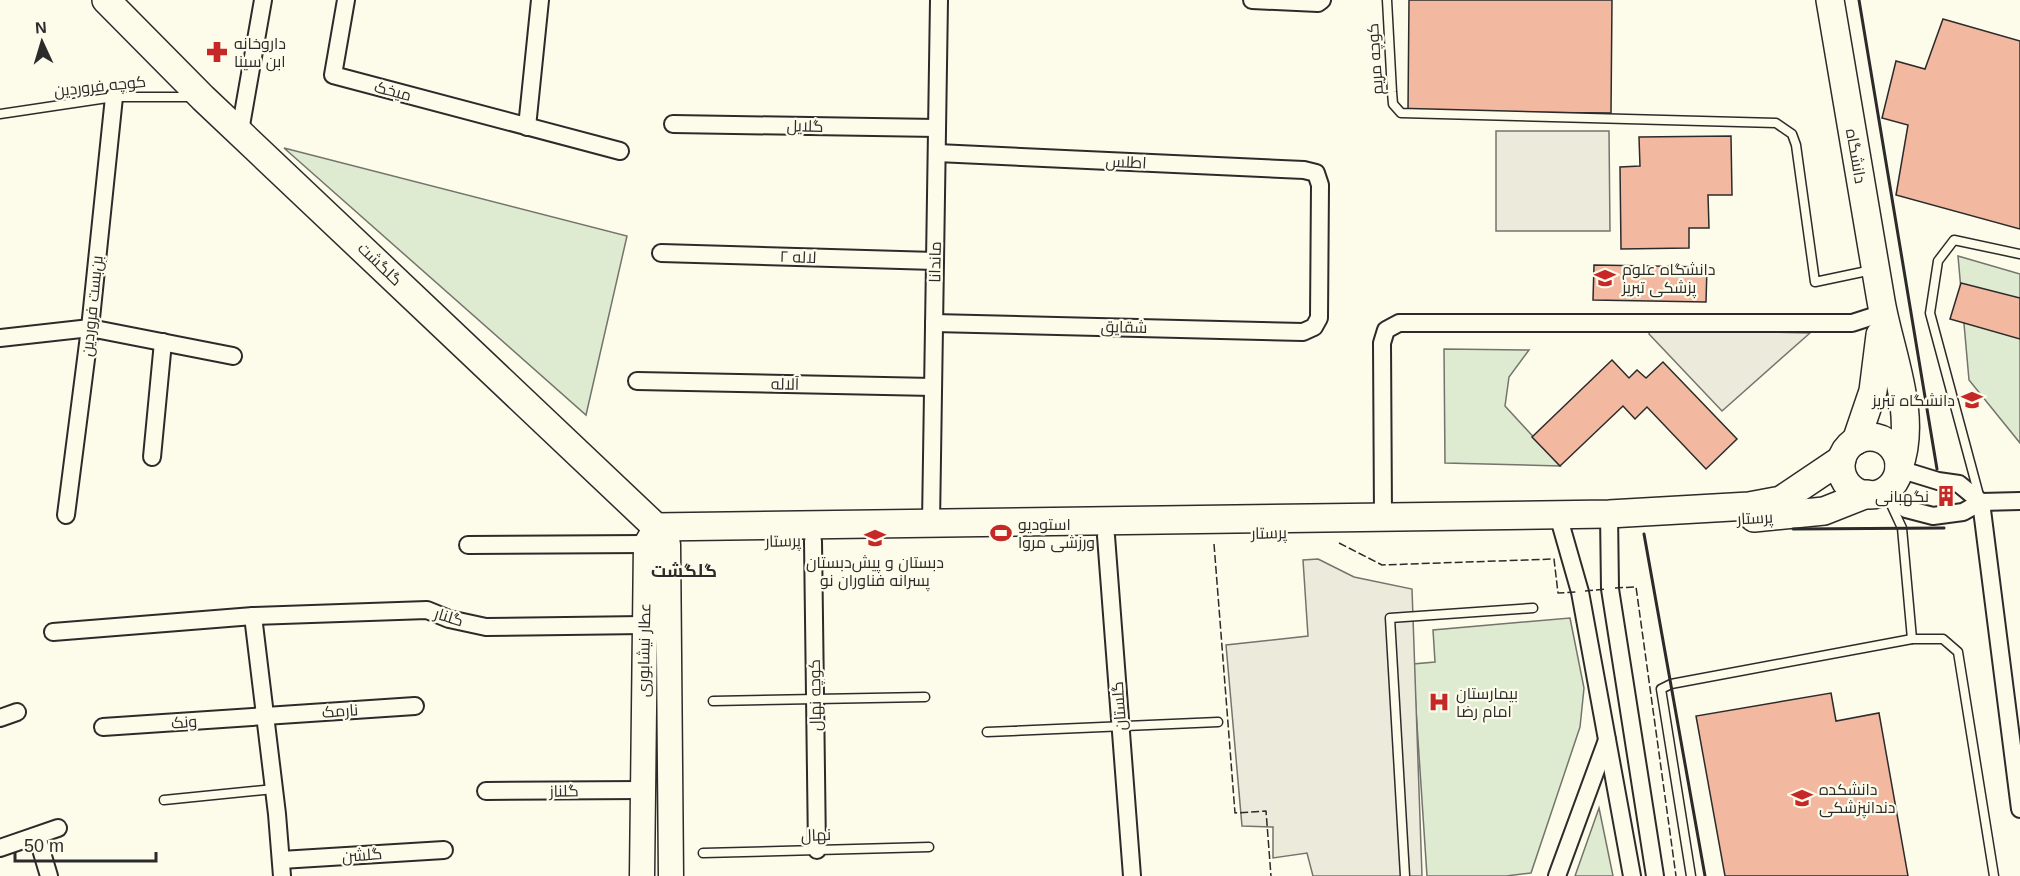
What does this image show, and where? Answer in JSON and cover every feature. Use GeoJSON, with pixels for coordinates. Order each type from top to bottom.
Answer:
{"type":"FeatureCollection","features":[{"type":"Feature","properties":{"kind":"main road","name":"گلگشت"},"geometry":{"type":"LineString","coordinates":[[106,0],[203,98],[240,131],[657,538]]}},
{"type":"Feature","properties":{"kind":"main road","name":"دانشگاه"},"geometry":{"type":"LineString","coordinates":[[1830,0],[1875,269],[1905,419],[1902,457],[1887,482]]}},
{"type":"Feature","properties":{"kind":"main road","name":"دانشگاه"},"geometry":{"type":"LineString","coordinates":[[1849,450],[1873,391],[1883,313]]}},
{"type":"Feature","properties":{"kind":"main road"},"geometry":{"type":"LineString","coordinates":[[1874,437],[1882,440],[1895,451],[1887,482],[1850,487],[1845,480],[1849,450],[1874,437]]}},
{"type":"Feature","properties":{"kind":"main road","name":"پرستار"},"geometry":{"type":"LineString","coordinates":[[1609,520],[1781,501],[1849,450]]}},
{"type":"Feature","properties":{"kind":"main road","name":"پرستار"},"geometry":{"type":"LineString","coordinates":[[657,538],[813,541],[1106,536],[1800,515],[1846,505],[1887,482]]}},
{"type":"Feature","properties":{"kind":"main road","name":"پرستار"},"geometry":{"type":"LineString","coordinates":[[657,538],[930,523],[1383,516],[1559,521]]}},
{"type":"Feature","properties":{"kind":"main road","name":"عطار نیشابوری"},"geometry":{"type":"LineString","coordinates":[[642,876],[644,625],[657,538]]}},
{"type":"Feature","properties":{"kind":"main road","name":"عطار نیشابوری"},"geometry":{"type":"LineString","coordinates":[[657,538],[671,876]]}},
{"type":"Feature","properties":{"kind":"street"},"geometry":{"type":"LineString","coordinates":[[240,131],[263,0]]}},
{"type":"Feature","properties":{"kind":"street","name":"میخک"},"geometry":{"type":"LineString","coordinates":[[346,0],[333,75],[620,151]]}},
{"type":"Feature","properties":{"kind":"street"},"geometry":{"type":"LineString","coordinates":[[527,126],[540,0]]}},
{"type":"Feature","properties":{"kind":"street","name":"ماندانا"},"geometry":{"type":"LineString","coordinates":[[930,523],[939,0]]}},
{"type":"Feature","properties":{"kind":"street"},"geometry":{"type":"LineString","coordinates":[[1251,0],[1318,3],[1322,0]]}},
{"type":"Feature","properties":{"kind":"street","name":"بن‌بست فروردین"},"geometry":{"type":"LineString","coordinates":[[66,515],[90,328],[114,97]]}},
{"type":"Feature","properties":{"kind":"street","name":"گلایل"},"geometry":{"type":"LineString","coordinates":[[673,124],[937,128]]}},
{"type":"Feature","properties":{"kind":"street","name":"اطلس"},"geometry":{"type":"LineString","coordinates":[[937,153],[1304,170],[1316,173],[1320,185],[1319,318],[1314,327]]}},
{"type":"Feature","properties":{"kind":"street","name":"لاله ۲"},"geometry":{"type":"LineString","coordinates":[[661,253],[935,261]]}},
{"type":"Feature","properties":{"kind":"street"},"geometry":{"type":"LineString","coordinates":[[1383,516],[1382,343],[1386,330],[1399,323],[1852,323],[1883,313]]}},
{"type":"Feature","properties":{"kind":"street","name":"شقایق"},"geometry":{"type":"LineString","coordinates":[[934,323],[1303,332],[1314,327]]}},
{"type":"Feature","properties":{"kind":"street"},"geometry":{"type":"LineString","coordinates":[[0,338],[90,328],[233,356]]}},
{"type":"Feature","properties":{"kind":"street"},"geometry":{"type":"LineString","coordinates":[[152,457],[163,342]]}},
{"type":"Feature","properties":{"kind":"street","name":"آلاله"},"geometry":{"type":"LineString","coordinates":[[637,381],[933,387]]}},
{"type":"Feature","properties":{"kind":"street"},"geometry":{"type":"LineString","coordinates":[[1887,482],[1938,481],[1959,484],[1981,501],[2020,809]]}},
{"type":"Feature","properties":{"kind":"street"},"geometry":{"type":"LineString","coordinates":[[1887,482],[1906,509],[1932,516],[1963,512],[1981,501],[2020,501]]}},
{"type":"Feature","properties":{"kind":"street"},"geometry":{"type":"LineString","coordinates":[[1609,520],[1610,589],[1631,735],[1655,876]]}},
{"type":"Feature","properties":{"kind":"street"},"geometry":{"type":"LineString","coordinates":[[1559,521],[1580,592],[1632,876]]}},
{"type":"Feature","properties":{"kind":"street","name":"گلستان"},"geometry":{"type":"LineString","coordinates":[[1106,536],[1132,876]]}},
{"type":"Feature","properties":{"kind":"street"},"geometry":{"type":"LineString","coordinates":[[468,545],[657,538]]}},
{"type":"Feature","properties":{"kind":"street","name":"کوچه نهال"},"geometry":{"type":"LineString","coordinates":[[813,541],[817,850]]}},
{"type":"Feature","properties":{"kind":"street","name":"گلنار"},"geometry":{"type":"LineString","coordinates":[[53,632],[253,616],[427,610],[449,619],[486,627],[644,625]]}},
{"type":"Feature","properties":{"kind":"street"},"geometry":{"type":"LineString","coordinates":[[253,616],[281,868]]}},
{"type":"Feature","properties":{"kind":"street","name":"نارمک"},"geometry":{"type":"LineString","coordinates":[[265,716],[415,706]]}},
{"type":"Feature","properties":{"kind":"street"},"geometry":{"type":"LineString","coordinates":[[0,718],[17,712]]}},
{"type":"Feature","properties":{"kind":"street","name":"ونک"},"geometry":{"type":"LineString","coordinates":[[103,727],[265,716]]}},
{"type":"Feature","properties":{"kind":"street"},"geometry":{"type":"LineString","coordinates":[[1608,739],[1631,735]]}},
{"type":"Feature","properties":{"kind":"street"},"geometry":{"type":"LineString","coordinates":[[1557,876],[1608,739]]}},
{"type":"Feature","properties":{"kind":"street","name":"گلناز"},"geometry":{"type":"LineString","coordinates":[[486,791],[642,790]]}},
{"type":"Feature","properties":{"kind":"street"},"geometry":{"type":"LineString","coordinates":[[0,848],[58,828]]}},
{"type":"Feature","properties":{"kind":"street"},"geometry":{"type":"LineString","coordinates":[[37,836],[49,876]]}},
{"type":"Feature","properties":{"kind":"street","name":"گلشن"},"geometry":{"type":"LineString","coordinates":[[281,868],[444,850]]}},
{"type":"Feature","properties":{"kind":"lane","name":"کوچه مریم"},"geometry":{"type":"LineString","coordinates":[[1387,0],[1393,104],[1401,113],[1776,123],[1792,134],[1796,145],[1815,282],[1875,269]]}},
{"type":"Feature","properties":{"kind":"lane","name":"کوچه فروردین"},"geometry":{"type":"LineString","coordinates":[[0,114],[114,97],[203,98]]}},
{"type":"Feature","properties":{"kind":"lane"},"geometry":{"type":"LineString","coordinates":[[1981,501],[1930,313],[1938,261],[1954,240],[2020,254]]}},
{"type":"Feature","properties":{"kind":"lane"},"geometry":{"type":"LineString","coordinates":[[1887,482],[1902,528],[1912,639]]}},
{"type":"Feature","properties":{"kind":"lane"},"geometry":{"type":"LineString","coordinates":[[1405,876],[1390,618],[1533,608]]}},
{"type":"Feature","properties":{"kind":"lane"},"geometry":{"type":"LineString","coordinates":[[1691,876],[1661,689],[1671,684],[1912,639],[1943,639],[1958,652],[1994,876]]}},
{"type":"Feature","properties":{"kind":"lane"},"geometry":{"type":"LineString","coordinates":[[713,701],[925,697]]}},
{"type":"Feature","properties":{"kind":"lane"},"geometry":{"type":"LineString","coordinates":[[987,732],[1218,722]]}},
{"type":"Feature","properties":{"kind":"lane"},"geometry":{"type":"LineString","coordinates":[[164,800],[274,789]]}},
{"type":"Feature","properties":{"kind":"lane","name":"نهال"},"geometry":{"type":"LineString","coordinates":[[703,853],[929,847]]}},
{"type":"Feature","properties":{"kind":"green space"},"geometry":{"type":"Polygon","coordinates":[[[284,148],[627,236],[586,415],[284,148]]]}},
{"type":"Feature","properties":{"kind":"green space"},"geometry":{"type":"Polygon","coordinates":[[[1958,256],[2020,274],[2020,443],[1969,380],[1958,256]]]}},
{"type":"Feature","properties":{"kind":"green space"},"geometry":{"type":"Polygon","coordinates":[[[1444,349],[1529,350],[1509,377],[1505,406],[1560,466],[1445,463],[1444,349]]]}},
{"type":"Feature","properties":{"kind":"green space"},"geometry":{"type":"Polygon","coordinates":[[[1570,618],[1584,688],[1580,727],[1531,873],[1506,876],[1427,876],[1413,664],[1435,662],[1433,630],[1570,618]]]}},
{"type":"Feature","properties":{"kind":"green space"},"geometry":{"type":"Polygon","coordinates":[[[1599,808],[1613,876],[1575,876],[1599,808]]]}},
{"type":"Feature","properties":{"kind":"shaded area"},"geometry":{"type":"Polygon","coordinates":[[[1496,131],[1609,131],[1610,231],[1496,231],[1496,131]]]}},
{"type":"Feature","properties":{"kind":"shaded area"},"geometry":{"type":"Polygon","coordinates":[[[1650,329],[1810,333],[1722,411],[1649,334],[1650,329]]]}},
{"type":"Feature","properties":{"kind":"shaded area"},"geometry":{"type":"Polygon","coordinates":[[[1318,559],[1354,577],[1412,589],[1422,876],[1313,876],[1307,853],[1273,858],[1273,827],[1242,826],[1226,645],[1308,636],[1303,560],[1318,559]]]}},
{"type":"Feature","properties":{"kind":"building"},"geometry":{"type":"Polygon","coordinates":[[[1409,0],[1612,0],[1611,113],[1408,111],[1409,0]]]}},
{"type":"Feature","properties":{"kind":"building"},"geometry":{"type":"Polygon","coordinates":[[[1943,19],[2020,41],[2020,229],[1896,195],[1908,125],[1882,118],[1896,61],[1925,69],[1943,19]]]}},
{"type":"Feature","properties":{"kind":"building"},"geometry":{"type":"Polygon","coordinates":[[[1731,136],[1732,195],[1708,195],[1709,228],[1689,228],[1689,248],[1621,249],[1620,167],[1640,166],[1639,137],[1731,136]]]}},
{"type":"Feature","properties":{"kind":"building"},"geometry":{"type":"Polygon","coordinates":[[[1594,265],[1707,267],[1706,302],[1593,300],[1594,265]]]}},
{"type":"Feature","properties":{"kind":"building"},"geometry":{"type":"Polygon","coordinates":[[[1961,283],[2020,298],[2020,339],[1950,319],[1961,283]]]}},
{"type":"Feature","properties":{"kind":"building"},"geometry":{"type":"Polygon","coordinates":[[[1612,360],[1629,378],[1637,370],[1646,378],[1663,362],[1737,439],[1706,469],[1647,407],[1635,419],[1623,406],[1560,466],[1532,437],[1612,360]]]}},
{"type":"Feature","properties":{"kind":"building","name":"نگهبانی"},"geometry":{"type":"Polygon","coordinates":[[[1947,489],[1952,492],[1952,500],[1942,505],[1940,490],[1947,489]]]}},
{"type":"Feature","properties":{"kind":"building","name":"دانشکده دندانپزشکی"},"geometry":{"type":"Polygon","coordinates":[[[1831,693],[1836,721],[1879,713],[1908,876],[1725,876],[1696,716],[1831,693]]]}},
{"type":"Feature","properties":{"kind":"fence"},"geometry":{"type":"LineString","coordinates":[[1339,543],[1382,565],[1554,559],[1558,593],[1576,592]]}},
{"type":"Feature","properties":{"kind":"fence"},"geometry":{"type":"LineString","coordinates":[[1214,544],[1235,813],[1266,811],[1271,876]]}},
{"type":"Feature","properties":{"kind":"fence"},"geometry":{"type":"LineString","coordinates":[[1615,588],[1636,587],[1676,876]]}},
{"type":"Feature","properties":{"kind":"fence"},"geometry":{"type":"LineString","coordinates":[[1585,591],[1606,589]]}},
{"type":"Feature","properties":{"kind":"wall"},"geometry":{"type":"LineString","coordinates":[[1859,0],[1937,469]]}},
{"type":"Feature","properties":{"kind":"wall"},"geometry":{"type":"LineString","coordinates":[[1793,529],[1944,528]]}},
{"type":"Feature","properties":{"kind":"wall"},"geometry":{"type":"LineString","coordinates":[[1644,534],[1705,876]]}},
{"type":"Feature","properties":{"kind":"place","name":"داروخانه ابن سینا"},"geometry":{"type":"Point","coordinates":[217,52]}},
{"type":"Feature","properties":{"kind":"place","name":"دانشگاه علوم پزشکی تبریز"},"geometry":{"type":"Point","coordinates":[1605,278]}},
{"type":"Feature","properties":{"kind":"place","name":"دانشگاه تبریز"},"geometry":{"type":"Point","coordinates":[1972,400]}},
{"type":"Feature","properties":{"kind":"place","name":"نگهبانی"},"geometry":{"type":"Point","coordinates":[1946,496]}},
{"type":"Feature","properties":{"kind":"place","name":"استودیو ورزشی مروا"},"geometry":{"type":"Point","coordinates":[1001,533]}},
{"type":"Feature","properties":{"kind":"place","name":"دبستان و پیش‌دبستان پسرانه فناوران نو"},"geometry":{"type":"Point","coordinates":[875,538]}},
{"type":"Feature","properties":{"kind":"place","name":"بیمارستان امام رضا"},"geometry":{"type":"Point","coordinates":[1439,702]}},
{"type":"Feature","properties":{"kind":"place","name":"دانشکده دندانپزشکی"},"geometry":{"type":"Point","coordinates":[1802,798]}},
{"type":"Feature","properties":{"kind":"district","name":"گلگشت"},"geometry":{"type":"Point","coordinates":[684,571]}}]}
